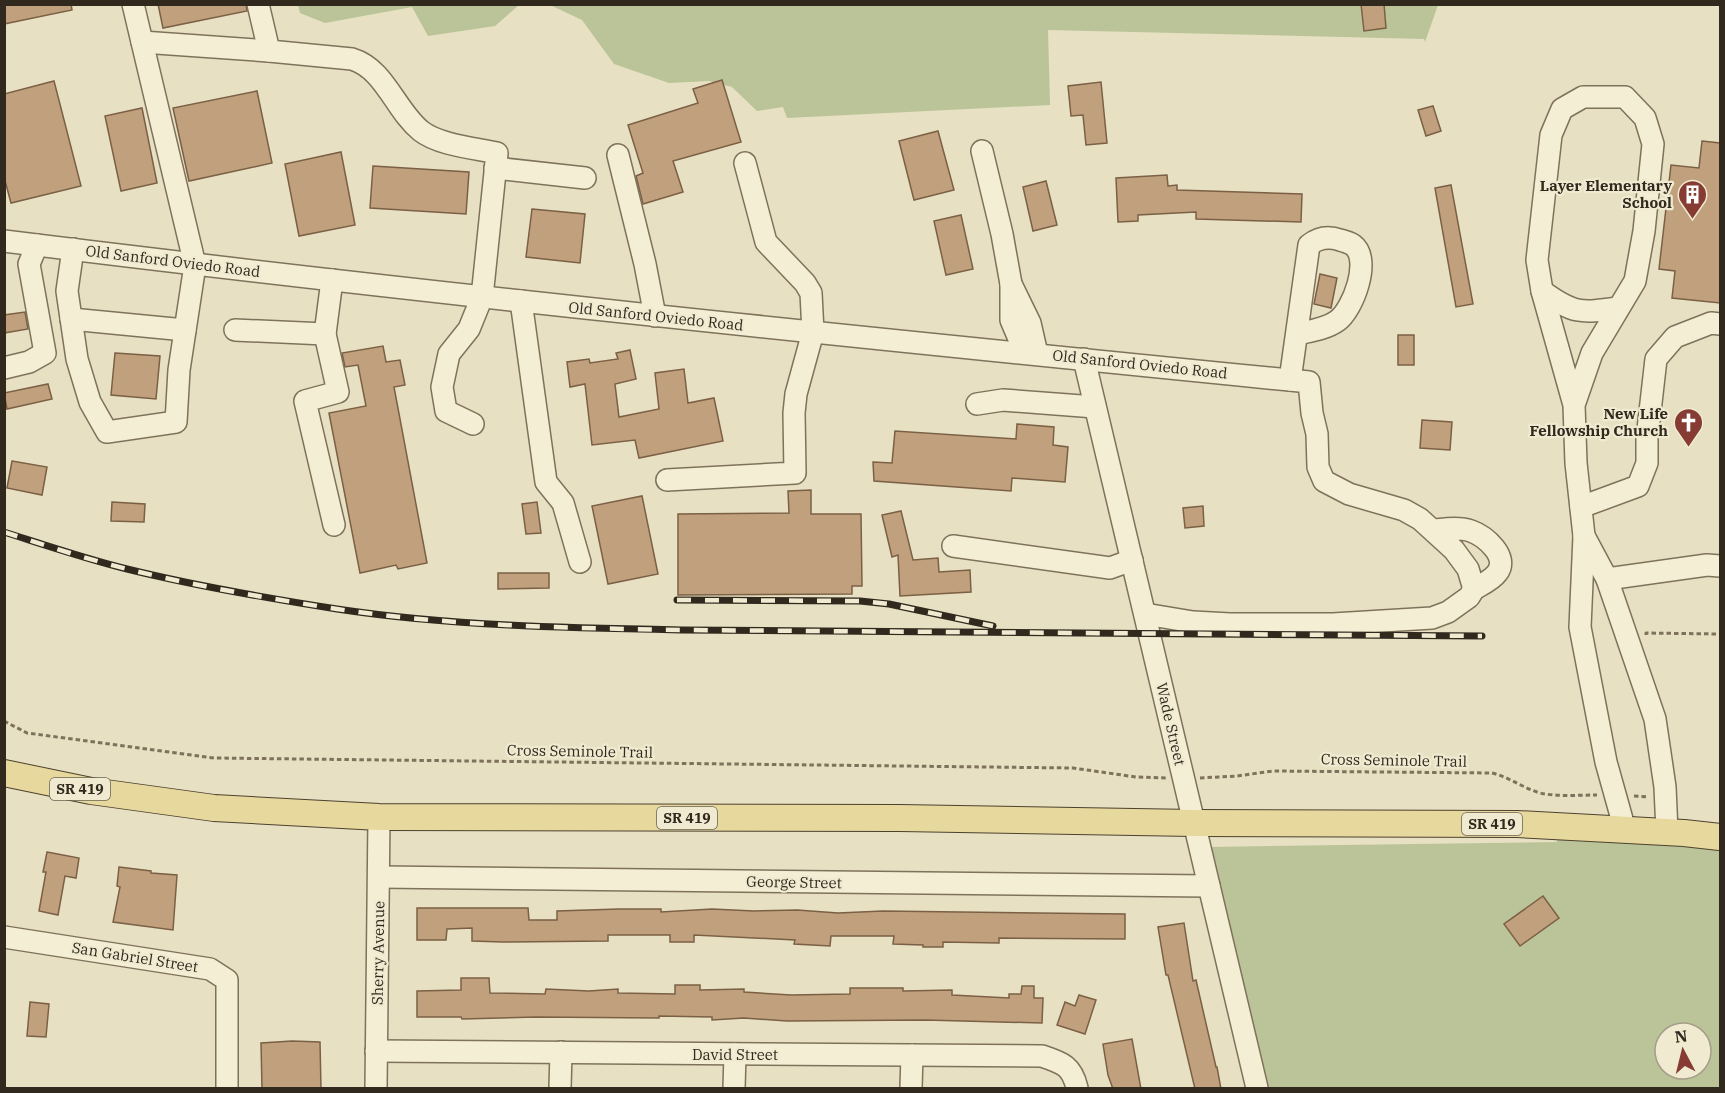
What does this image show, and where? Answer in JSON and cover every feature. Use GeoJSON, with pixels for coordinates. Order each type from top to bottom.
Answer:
{"type":"FeatureCollection","features":[{"type":"Feature","properties":{"kind":"main road","name":"SR 419"},"geometry":{"type":"LineString","coordinates":[[4,773],[91,792],[214,808],[379,817],[900,818],[1194,823],[1517,824],[1720,837]]}},
{"type":"Feature","properties":{"kind":"street"},"geometry":{"type":"LineString","coordinates":[[73,249],[67,291],[77,359],[90,402],[107,432],[176,422],[179,370],[195,265],[133,4]]}},
{"type":"Feature","properties":{"kind":"street"},"geometry":{"type":"LineString","coordinates":[[258,4],[269,51]]}},
{"type":"Feature","properties":{"kind":"street"},"geometry":{"type":"LineString","coordinates":[[142,42],[269,51],[352,59],[362,62],[373,70],[411,121],[422,132],[435,140],[496,153],[482,297],[469,329],[449,354],[442,387],[446,411],[473,424]]}},
{"type":"Feature","properties":{"kind":"street"},"geometry":{"type":"LineString","coordinates":[[1574,405],[1592,353],[1635,281],[1644,231],[1653,144],[1645,118],[1625,97],[1583,97],[1562,109],[1551,135],[1537,260],[1542,291],[1574,405],[1576,463],[1584,536],[1580,627],[1606,762],[1625,830]]}},
{"type":"Feature","properties":{"kind":"street"},"geometry":{"type":"LineString","coordinates":[[982,151],[1002,234],[1011,284],[1030,323],[1031,353]]}},
{"type":"Feature","properties":{"kind":"street"},"geometry":{"type":"LineString","coordinates":[[618,155],[645,264],[655,316]]}},
{"type":"Feature","properties":{"kind":"street"},"geometry":{"type":"LineString","coordinates":[[667,480],[795,472],[795,404],[813,332],[811,293],[805,283],[766,242],[745,164]]}},
{"type":"Feature","properties":{"kind":"street"},"geometry":{"type":"LineString","coordinates":[[495,168],[585,178]]}},
{"type":"Feature","properties":{"kind":"street"},"geometry":{"type":"LineString","coordinates":[[1297,334],[1323,328],[1337,321],[1347,312],[1357,289],[1362,267],[1360,254],[1353,245],[1334,238],[1317,238],[1310,245],[1297,334],[1300,381],[1317,434],[1318,467],[1324,482],[1349,494],[1404,510],[1420,519],[1454,550],[1468,569],[1474,589]]}},
{"type":"Feature","properties":{"kind":"street","name":"Old Sanford Oviedo Road"},"geometry":{"type":"LineString","coordinates":[[4,241],[195,265],[655,316],[1300,381]]}},
{"type":"Feature","properties":{"kind":"street"},"geometry":{"type":"LineString","coordinates":[[4,368],[29,362],[45,353],[29,264],[37,245]]}},
{"type":"Feature","properties":{"kind":"street"},"geometry":{"type":"LineString","coordinates":[[332,280],[325,333],[338,392],[305,401],[334,525]]}},
{"type":"Feature","properties":{"kind":"street"},"geometry":{"type":"LineString","coordinates":[[1542,291],[1562,305],[1587,312],[1618,308]]}},
{"type":"Feature","properties":{"kind":"street"},"geometry":{"type":"LineString","coordinates":[[521,301],[546,482],[563,503],[580,562]]}},
{"type":"Feature","properties":{"kind":"street"},"geometry":{"type":"LineString","coordinates":[[71,319],[185,330]]}},
{"type":"Feature","properties":{"kind":"street"},"geometry":{"type":"LineString","coordinates":[[1581,507],[1638,486],[1647,464],[1647,438],[1656,360],[1675,337],[1711,323],[1720,324]]}},
{"type":"Feature","properties":{"kind":"street"},"geometry":{"type":"LineString","coordinates":[[235,330],[325,333]]}},
{"type":"Feature","properties":{"kind":"street","name":"Wade Street"},"geometry":{"type":"LineString","coordinates":[[1084,359],[1257,1089]]}},
{"type":"Feature","properties":{"kind":"street"},"geometry":{"type":"LineString","coordinates":[[977,404],[1003,400],[1095,407]]}},
{"type":"Feature","properties":{"kind":"street"},"geometry":{"type":"LineString","coordinates":[[1145,614],[1193,622],[1230,624],[1333,624],[1432,618],[1448,612],[1469,597],[1474,589],[1498,573],[1501,563],[1500,556],[1493,547],[1470,530],[1434,530]]}},
{"type":"Feature","properties":{"kind":"street"},"geometry":{"type":"LineString","coordinates":[[1584,536],[1607,579],[1654,719],[1665,786],[1667,832]]}},
{"type":"Feature","properties":{"kind":"street"},"geometry":{"type":"LineString","coordinates":[[953,546],[1110,568],[1132,560]]}},
{"type":"Feature","properties":{"kind":"street"},"geometry":{"type":"LineString","coordinates":[[1607,579],[1707,565],[1720,566]]}},
{"type":"Feature","properties":{"kind":"street","name":"Sherry Avenue"},"geometry":{"type":"LineString","coordinates":[[376,1089],[379,817]]}},
{"type":"Feature","properties":{"kind":"street","name":"George Street"},"geometry":{"type":"LineString","coordinates":[[380,877],[1209,886]]}},
{"type":"Feature","properties":{"kind":"street","name":"San Gabriel Street"},"geometry":{"type":"LineString","coordinates":[[4,937],[210,969],[227,980],[227,1089]]}},
{"type":"Feature","properties":{"kind":"street","name":"David Street"},"geometry":{"type":"LineString","coordinates":[[376,1051],[1042,1056],[1059,1061],[1070,1068],[1077,1089]]}},
{"type":"Feature","properties":{"kind":"street"},"geometry":{"type":"LineString","coordinates":[[560,1089],[561,1053]]}},
{"type":"Feature","properties":{"kind":"street"},"geometry":{"type":"LineString","coordinates":[[734,1089],[735,1054]]}},
{"type":"Feature","properties":{"kind":"street"},"geometry":{"type":"LineString","coordinates":[[911,1089],[912,1055]]}},
{"type":"Feature","properties":{"kind":"path"},"geometry":{"type":"LineString","coordinates":[[1646,633],[1720,634]]}},
{"type":"Feature","properties":{"kind":"path","name":"Cross Seminole Trail"},"geometry":{"type":"LineString","coordinates":[[4,721],[27,733],[214,758],[1073,768],[1159,778]]}},
{"type":"Feature","properties":{"kind":"path","name":"Cross Seminole Trail"},"geometry":{"type":"LineString","coordinates":[[1203,778],[1273,771],[1492,773],[1540,792],[1580,795]]}},
{"type":"Feature","properties":{"kind":"green space"},"geometry":{"type":"Polygon","coordinates":[[[298,4],[519,5],[495,26],[428,36],[412,7],[325,23],[300,13],[298,4]]]}},
{"type":"Feature","properties":{"kind":"green space"},"geometry":{"type":"Polygon","coordinates":[[[550,5],[1438,5],[1425,42],[1424,39],[1048,30],[1050,105],[787,118],[783,107],[757,111],[732,87],[709,81],[669,83],[614,64],[582,20],[550,5]]]}},
{"type":"Feature","properties":{"kind":"green space"},"geometry":{"type":"Polygon","coordinates":[[[1556,835],[1720,846],[1720,1088],[1265,1088],[1208,847],[1557,842],[1556,835]]]}},
{"type":"Feature","properties":{"kind":"building"},"geometry":{"type":"Polygon","coordinates":[[[4,4],[71,4],[72,10],[4,24],[4,4]]]}},
{"type":"Feature","properties":{"kind":"building"},"geometry":{"type":"Polygon","coordinates":[[[158,4],[246,4],[247,11],[163,28],[158,4]]]}},
{"type":"Feature","properties":{"kind":"building"},"geometry":{"type":"Polygon","coordinates":[[[1361,4],[1384,4],[1386,28],[1364,31],[1361,4]]]}},
{"type":"Feature","properties":{"kind":"building"},"geometry":{"type":"Polygon","coordinates":[[[722,80],[741,142],[673,161],[683,192],[643,204],[636,176],[643,173],[628,125],[698,103],[693,89],[722,80]]]}},
{"type":"Feature","properties":{"kind":"building"},"geometry":{"type":"Polygon","coordinates":[[[54,81],[81,186],[11,203],[4,177],[4,94],[54,81]]]}},
{"type":"Feature","properties":{"kind":"building"},"geometry":{"type":"Polygon","coordinates":[[[1101,82],[1107,143],[1086,145],[1083,115],[1071,116],[1068,86],[1101,82]]]}},
{"type":"Feature","properties":{"kind":"building"},"geometry":{"type":"Polygon","coordinates":[[[257,91],[272,163],[189,181],[173,108],[257,91]]]}},
{"type":"Feature","properties":{"kind":"building"},"geometry":{"type":"Polygon","coordinates":[[[1433,106],[1441,131],[1426,136],[1418,110],[1433,106]]]}},
{"type":"Feature","properties":{"kind":"building"},"geometry":{"type":"Polygon","coordinates":[[[142,108],[157,183],[121,191],[105,116],[142,108]]]}},
{"type":"Feature","properties":{"kind":"building"},"geometry":{"type":"Polygon","coordinates":[[[938,131],[954,190],[914,200],[899,141],[938,131]]]}},
{"type":"Feature","properties":{"kind":"building","name":"Layer Elementary School"},"geometry":{"type":"Polygon","coordinates":[[[1702,141],[1720,143],[1720,303],[1672,298],[1675,271],[1659,269],[1671,165],[1699,168],[1702,141]]]}},
{"type":"Feature","properties":{"kind":"building"},"geometry":{"type":"Polygon","coordinates":[[[341,152],[355,225],[299,236],[285,164],[341,152]]]}},
{"type":"Feature","properties":{"kind":"building"},"geometry":{"type":"Polygon","coordinates":[[[373,166],[469,172],[466,214],[370,208],[373,166]]]}},
{"type":"Feature","properties":{"kind":"building"},"geometry":{"type":"Polygon","coordinates":[[[1167,175],[1168,186],[1177,185],[1177,190],[1302,194],[1301,222],[1196,219],[1196,212],[1138,215],[1138,221],[1118,222],[1116,178],[1167,175]]]}},
{"type":"Feature","properties":{"kind":"building"},"geometry":{"type":"Polygon","coordinates":[[[1046,181],[1057,225],[1033,231],[1023,187],[1046,181]]]}},
{"type":"Feature","properties":{"kind":"building"},"geometry":{"type":"Polygon","coordinates":[[[1451,185],[1473,304],[1456,307],[1435,188],[1451,185]]]}},
{"type":"Feature","properties":{"kind":"building"},"geometry":{"type":"Polygon","coordinates":[[[532,209],[585,214],[580,263],[526,257],[532,209]]]}},
{"type":"Feature","properties":{"kind":"building"},"geometry":{"type":"Polygon","coordinates":[[[961,215],[973,269],[946,275],[934,221],[961,215]]]}},
{"type":"Feature","properties":{"kind":"building"},"geometry":{"type":"Polygon","coordinates":[[[1320,274],[1337,278],[1331,308],[1314,304],[1320,274]]]}},
{"type":"Feature","properties":{"kind":"building"},"geometry":{"type":"Polygon","coordinates":[[[25,312],[28,329],[4,333],[4,315],[25,312]]]}},
{"type":"Feature","properties":{"kind":"building"},"geometry":{"type":"Polygon","coordinates":[[[1398,335],[1414,335],[1414,365],[1398,365],[1398,335]]]}},
{"type":"Feature","properties":{"kind":"building"},"geometry":{"type":"Polygon","coordinates":[[[383,346],[386,362],[400,360],[405,385],[394,387],[427,563],[398,569],[396,565],[360,573],[329,413],[366,406],[358,365],[345,367],[342,353],[383,346]]]}},
{"type":"Feature","properties":{"kind":"building"},"geometry":{"type":"Polygon","coordinates":[[[630,350],[636,379],[615,384],[619,417],[659,409],[655,373],[684,369],[688,403],[714,398],[723,441],[639,458],[635,440],[592,445],[585,384],[570,387],[567,362],[589,359],[590,363],[618,359],[616,353],[630,350]]]}},
{"type":"Feature","properties":{"kind":"building"},"geometry":{"type":"Polygon","coordinates":[[[115,353],[160,356],[156,399],[111,395],[115,353]]]}},
{"type":"Feature","properties":{"kind":"building"},"geometry":{"type":"Polygon","coordinates":[[[48,384],[52,399],[7,409],[4,393],[48,384]]]}},
{"type":"Feature","properties":{"kind":"building"},"geometry":{"type":"Polygon","coordinates":[[[1422,420],[1452,422],[1450,450],[1420,448],[1422,420]]]}},
{"type":"Feature","properties":{"kind":"building"},"geometry":{"type":"Polygon","coordinates":[[[1017,424],[1054,427],[1053,445],[1068,447],[1065,482],[1012,478],[1011,491],[874,481],[873,462],[892,463],[895,431],[1016,439],[1017,424]]]}},
{"type":"Feature","properties":{"kind":"building"},"geometry":{"type":"Polygon","coordinates":[[[12,461],[47,467],[42,495],[7,488],[12,461]]]}},
{"type":"Feature","properties":{"kind":"building"},"geometry":{"type":"Polygon","coordinates":[[[811,490],[811,514],[861,514],[862,586],[852,586],[852,594],[678,595],[678,514],[789,513],[788,491],[811,490]]]}},
{"type":"Feature","properties":{"kind":"building"},"geometry":{"type":"Polygon","coordinates":[[[642,496],[658,574],[608,584],[592,506],[642,496]]]}},
{"type":"Feature","properties":{"kind":"building"},"geometry":{"type":"Polygon","coordinates":[[[112,502],[145,504],[144,522],[111,521],[112,502]]]}},
{"type":"Feature","properties":{"kind":"building"},"geometry":{"type":"Polygon","coordinates":[[[537,502],[541,533],[526,534],[522,504],[537,502]]]}},
{"type":"Feature","properties":{"kind":"building"},"geometry":{"type":"Polygon","coordinates":[[[1203,506],[1204,526],[1185,528],[1183,508],[1203,506]]]}},
{"type":"Feature","properties":{"kind":"building"},"geometry":{"type":"Polygon","coordinates":[[[901,511],[913,560],[938,558],[939,572],[970,570],[971,592],[900,596],[898,555],[892,557],[882,515],[901,511]]]}},
{"type":"Feature","properties":{"kind":"building"},"geometry":{"type":"Polygon","coordinates":[[[498,573],[549,573],[549,588],[498,589],[498,573]]]}},
{"type":"Feature","properties":{"kind":"building"},"geometry":{"type":"Polygon","coordinates":[[[47,852],[79,858],[76,878],[65,876],[58,915],[39,911],[47,852]]]}},
{"type":"Feature","properties":{"kind":"building"},"geometry":{"type":"Polygon","coordinates":[[[119,867],[177,875],[173,930],[113,922],[120,887],[117,886],[119,867]]]}},
{"type":"Feature","properties":{"kind":"building"},"geometry":{"type":"Polygon","coordinates":[[[1543,896],[1559,918],[1520,946],[1504,924],[1543,896]]]}},
{"type":"Feature","properties":{"kind":"building"},"geometry":{"type":"Polygon","coordinates":[[[417,908],[528,908],[529,920],[557,920],[557,911],[619,909],[661,909],[661,912],[712,909],[838,913],[883,911],[1125,914],[1125,939],[999,938],[999,943],[943,942],[943,947],[893,944],[894,936],[831,936],[830,946],[794,944],[795,940],[694,935],[694,942],[670,942],[670,935],[608,935],[608,941],[503,942],[472,941],[472,928],[447,929],[446,940],[417,940],[417,908]]]}},
{"type":"Feature","properties":{"kind":"building"},"geometry":{"type":"Polygon","coordinates":[[[1184,923],[1193,981],[1196,980],[1221,1089],[1195,1089],[1168,975],[1166,975],[1158,927],[1184,923]]]}},
{"type":"Feature","properties":{"kind":"building"},"geometry":{"type":"Polygon","coordinates":[[[461,978],[489,978],[490,993],[545,994],[546,989],[589,991],[618,989],[618,993],[675,994],[675,985],[700,985],[700,990],[744,989],[744,992],[791,995],[850,994],[850,988],[903,988],[903,991],[952,990],[952,995],[1009,998],[1009,994],[1021,994],[1022,986],[1034,986],[1034,998],[1043,998],[1042,1023],[925,1020],[787,1021],[744,1018],[712,1020],[712,1017],[659,1016],[659,1018],[462,1019],[461,1017],[417,1017],[417,991],[461,990],[461,978]]]}},
{"type":"Feature","properties":{"kind":"building"},"geometry":{"type":"Polygon","coordinates":[[[1079,995],[1096,1000],[1085,1034],[1057,1025],[1065,1002],[1075,1006],[1079,995]]]}},
{"type":"Feature","properties":{"kind":"building"},"geometry":{"type":"Polygon","coordinates":[[[30,1002],[49,1004],[46,1037],[27,1036],[30,1002]]]}},
{"type":"Feature","properties":{"kind":"building"},"geometry":{"type":"Polygon","coordinates":[[[1132,1039],[1141,1089],[1113,1089],[1108,1075],[1103,1044],[1132,1039]]]}},
{"type":"Feature","properties":{"kind":"building"},"geometry":{"type":"Polygon","coordinates":[[[320,1042],[321,1089],[262,1089],[261,1043],[320,1042]]]}},
{"type":"Feature","properties":{"kind":"railway"},"geometry":{"type":"LineString","coordinates":[[4,532],[112,565],[205,586],[337,609],[465,623],[682,630],[1482,636]]}},
{"type":"Feature","properties":{"kind":"railway"},"geometry":{"type":"LineString","coordinates":[[677,600],[860,601],[889,604],[993,626]]}},
{"type":"Feature","properties":{"kind":"place","name":"Layer Elementary School"},"geometry":{"type":"Point","coordinates":[1693,220]}},
{"type":"Feature","properties":{"kind":"place","name":"New Life Fellowship Church"},"geometry":{"type":"Point","coordinates":[1689,448]}}]}
